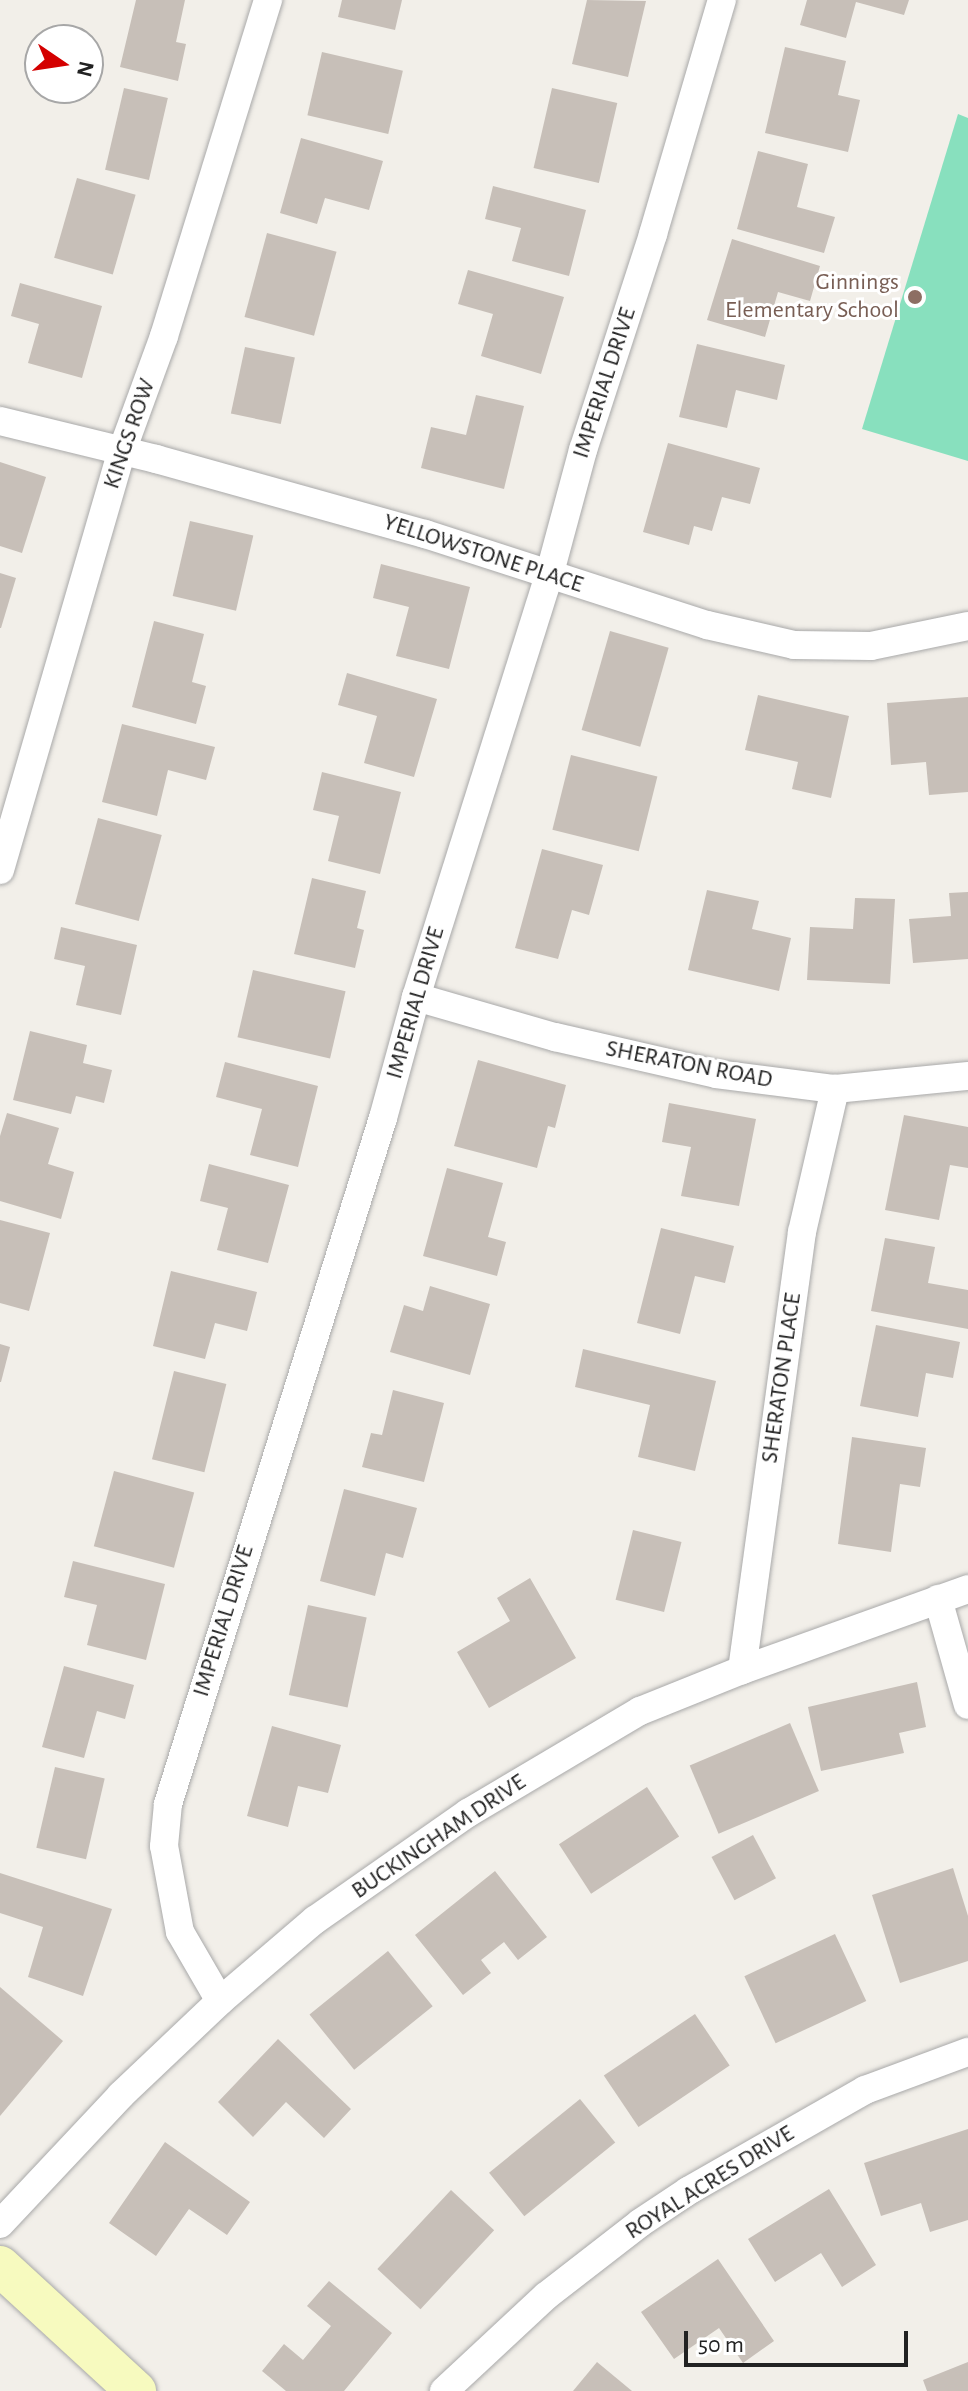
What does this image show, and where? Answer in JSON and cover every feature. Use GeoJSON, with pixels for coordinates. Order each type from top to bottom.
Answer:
{"type":"FeatureCollection","features":[{"type":"Feature","properties":{"kind":"main road"},"geometry":{"type":"LineString","coordinates":[[0,2266],[136,2391]]}},
{"type":"Feature","properties":{"kind":"street","name":"KINGS ROW"},"geometry":{"type":"LineString","coordinates":[[0,870],[122,451],[164,336],[268,0]]}},
{"type":"Feature","properties":{"kind":"street","name":"IMPERIAL DRIVE"},"geometry":{"type":"LineString","coordinates":[[220,2001],[180,1932],[164,1846],[168,1804],[383,1118],[416,997],[549,576],[583,450],[722,0]]}},
{"type":"Feature","properties":{"kind":"street","name":"YELLOWSTONE PLACE"},"geometry":{"type":"LineString","coordinates":[[0,421],[425,534],[707,625],[794,645],[871,646],[968,626]]}},
{"type":"Feature","properties":{"kind":"street","name":"SHERATON ROAD"},"geometry":{"type":"LineString","coordinates":[[416,997],[555,1037],[716,1074],[835,1089],[968,1076]]}},
{"type":"Feature","properties":{"kind":"street","name":"SHERATON PLACE"},"geometry":{"type":"LineString","coordinates":[[742,1670],[802,1232],[835,1089]]}},
{"type":"Feature","properties":{"kind":"street","name":"BUCKINGHAM DRIVE"},"geometry":{"type":"LineString","coordinates":[[0,2224],[121,2095],[220,2001],[315,1920],[468,1813],[640,1711],[742,1670],[968,1589]]}},
{"type":"Feature","properties":{"kind":"street"},"geometry":{"type":"LineString","coordinates":[[938,1599],[968,1705]]}},
{"type":"Feature","properties":{"kind":"street","name":"ROYAL ACRES DRIVE"},"geometry":{"type":"LineString","coordinates":[[444,2391],[546,2296],[640,2223],[688,2191],[865,2090],[968,2052]]}},
{"type":"Feature","properties":{"kind":"green space"},"geometry":{"type":"Polygon","coordinates":[[[958,114],[968,118],[968,461],[862,429],[958,114]]]}},
{"type":"Feature","properties":{"kind":"building"},"geometry":{"type":"Polygon","coordinates":[[[136,0],[185,0],[176,42],[186,44],[178,81],[120,67],[136,0]]]}},
{"type":"Feature","properties":{"kind":"building"},"geometry":{"type":"Polygon","coordinates":[[[342,0],[402,0],[395,30],[338,17],[342,0]]]}},
{"type":"Feature","properties":{"kind":"building"},"geometry":{"type":"Polygon","coordinates":[[[587,0],[646,1],[628,77],[572,64],[587,0]]]}},
{"type":"Feature","properties":{"kind":"building"},"geometry":{"type":"Polygon","coordinates":[[[807,0],[909,0],[904,15],[856,2],[846,38],[800,25],[807,0]]]}},
{"type":"Feature","properties":{"kind":"building"},"geometry":{"type":"Polygon","coordinates":[[[785,47],[846,61],[838,95],[860,100],[848,152],[765,133],[785,47]]]}},
{"type":"Feature","properties":{"kind":"building"},"geometry":{"type":"Polygon","coordinates":[[[322,52],[403,71],[388,134],[307,115],[322,52]]]}},
{"type":"Feature","properties":{"kind":"building"},"geometry":{"type":"Polygon","coordinates":[[[124,88],[168,98],[149,180],[105,170],[124,88]]]}},
{"type":"Feature","properties":{"kind":"building"},"geometry":{"type":"Polygon","coordinates":[[[552,88],[617,103],[599,183],[534,168],[552,88]]]}},
{"type":"Feature","properties":{"kind":"building"},"geometry":{"type":"Polygon","coordinates":[[[301,138],[383,161],[369,210],[325,198],[317,224],[280,213],[301,138]]]}},
{"type":"Feature","properties":{"kind":"building"},"geometry":{"type":"Polygon","coordinates":[[[758,151],[808,164],[797,207],[835,217],[824,253],[737,229],[758,151]]]}},
{"type":"Feature","properties":{"kind":"building"},"geometry":{"type":"Polygon","coordinates":[[[77,178],[136,195],[113,275],[54,258],[77,178]]]}},
{"type":"Feature","properties":{"kind":"building"},"geometry":{"type":"Polygon","coordinates":[[[493,186],[586,210],[569,276],[512,261],[521,228],[485,219],[493,186]]]}},
{"type":"Feature","properties":{"kind":"building"},"geometry":{"type":"Polygon","coordinates":[[[267,233],[337,252],[314,336],[244,317],[267,233]]]}},
{"type":"Feature","properties":{"kind":"building"},"geometry":{"type":"Polygon","coordinates":[[[732,239],[820,266],[810,301],[778,292],[765,337],[707,320],[732,239]]]}},
{"type":"Feature","properties":{"kind":"building"},"geometry":{"type":"Polygon","coordinates":[[[468,270],[564,297],[541,374],[481,356],[493,314],[458,304],[468,270]]]}},
{"type":"Feature","properties":{"kind":"building"},"geometry":{"type":"Polygon","coordinates":[[[20,283],[102,306],[82,378],[28,363],[39,324],[11,316],[20,283]]]}},
{"type":"Feature","properties":{"kind":"building"},"geometry":{"type":"Polygon","coordinates":[[[697,344],[785,365],[777,400],[736,390],[727,428],[679,417],[697,344]]]}},
{"type":"Feature","properties":{"kind":"building"},"geometry":{"type":"Polygon","coordinates":[[[245,347],[295,358],[281,424],[231,414],[245,347]]]}},
{"type":"Feature","properties":{"kind":"building"},"geometry":{"type":"Polygon","coordinates":[[[476,395],[524,406],[504,489],[421,468],[431,427],[466,435],[476,395]]]}},
{"type":"Feature","properties":{"kind":"building"},"geometry":{"type":"Polygon","coordinates":[[[668,443],[760,468],[750,504],[722,497],[712,531],[694,526],[689,545],[643,532],[668,443]]]}},
{"type":"Feature","properties":{"kind":"building"},"geometry":{"type":"Polygon","coordinates":[[[0,462],[46,477],[22,553],[0,546],[0,462]]]}},
{"type":"Feature","properties":{"kind":"building"},"geometry":{"type":"Polygon","coordinates":[[[190,521],[253,536],[236,611],[173,596],[190,521]]]}},
{"type":"Feature","properties":{"kind":"building"},"geometry":{"type":"Polygon","coordinates":[[[381,564],[470,587],[449,669],[396,656],[409,607],[373,598],[381,564]]]}},
{"type":"Feature","properties":{"kind":"building"},"geometry":{"type":"Polygon","coordinates":[[[0,573],[16,578],[1,628],[0,628],[0,573]]]}},
{"type":"Feature","properties":{"kind":"building"},"geometry":{"type":"Polygon","coordinates":[[[154,621],[204,634],[192,682],[206,686],[196,724],[132,707],[154,621]]]}},
{"type":"Feature","properties":{"kind":"building"},"geometry":{"type":"Polygon","coordinates":[[[610,631],[669,648],[640,747],[582,730],[610,631]]]}},
{"type":"Feature","properties":{"kind":"building"},"geometry":{"type":"Polygon","coordinates":[[[347,673],[437,699],[414,777],[364,763],[377,716],[338,705],[347,673]]]}},
{"type":"Feature","properties":{"kind":"building"},"geometry":{"type":"Polygon","coordinates":[[[758,695],[849,716],[831,798],[792,789],[798,762],[745,750],[758,695]]]}},
{"type":"Feature","properties":{"kind":"building"},"geometry":{"type":"Polygon","coordinates":[[[968,697],[968,792],[929,795],[926,762],[891,765],[887,703],[968,697]]]}},
{"type":"Feature","properties":{"kind":"building"},"geometry":{"type":"Polygon","coordinates":[[[122,724],[215,747],[206,780],[168,770],[157,816],[102,802],[122,724]]]}},
{"type":"Feature","properties":{"kind":"building"},"geometry":{"type":"Polygon","coordinates":[[[571,755],[657,777],[639,851],[552,830],[571,755]]]}},
{"type":"Feature","properties":{"kind":"building"},"geometry":{"type":"Polygon","coordinates":[[[322,772],[401,792],[380,874],[328,861],[339,816],[313,810],[322,772]]]}},
{"type":"Feature","properties":{"kind":"building"},"geometry":{"type":"Polygon","coordinates":[[[98,818],[162,835],[139,921],[75,904],[98,818]]]}},
{"type":"Feature","properties":{"kind":"building"},"geometry":{"type":"Polygon","coordinates":[[[542,849],[603,865],[589,915],[572,910],[558,959],[515,948],[542,849]]]}},
{"type":"Feature","properties":{"kind":"building"},"geometry":{"type":"Polygon","coordinates":[[[312,878],[366,891],[357,928],[364,930],[355,968],[294,954],[312,878]]]}},
{"type":"Feature","properties":{"kind":"building"},"geometry":{"type":"Polygon","coordinates":[[[707,890],[759,901],[752,929],[791,938],[779,991],[688,970],[707,890]]]}},
{"type":"Feature","properties":{"kind":"building"},"geometry":{"type":"Polygon","coordinates":[[[968,892],[968,959],[913,963],[909,919],[951,916],[949,893],[968,892]]]}},
{"type":"Feature","properties":{"kind":"building"},"geometry":{"type":"Polygon","coordinates":[[[855,898],[895,899],[890,984],[807,980],[810,927],[853,929],[855,898]]]}},
{"type":"Feature","properties":{"kind":"building"},"geometry":{"type":"Polygon","coordinates":[[[61,927],[137,945],[121,1015],[76,1005],[85,966],[54,959],[61,927]]]}},
{"type":"Feature","properties":{"kind":"building"},"geometry":{"type":"Polygon","coordinates":[[[253,970],[346,991],[330,1059],[237,1037],[253,970]]]}},
{"type":"Feature","properties":{"kind":"building"},"geometry":{"type":"Polygon","coordinates":[[[30,1031],[87,1045],[83,1063],[112,1070],[104,1103],[76,1096],[71,1114],[13,1100],[30,1031]]]}},
{"type":"Feature","properties":{"kind":"building"},"geometry":{"type":"Polygon","coordinates":[[[478,1060],[566,1085],[555,1128],[548,1126],[537,1168],[454,1146],[478,1060]]]}},
{"type":"Feature","properties":{"kind":"building"},"geometry":{"type":"Polygon","coordinates":[[[225,1062],[318,1086],[298,1167],[250,1155],[262,1109],[216,1097],[225,1062]]]}},
{"type":"Feature","properties":{"kind":"building"},"geometry":{"type":"Polygon","coordinates":[[[669,1103],[756,1119],[739,1206],[681,1196],[691,1147],[662,1142],[669,1103]]]}},
{"type":"Feature","properties":{"kind":"building"},"geometry":{"type":"Polygon","coordinates":[[[7,1113],[59,1128],[48,1164],[74,1172],[61,1219],[0,1201],[0,1136],[7,1113]]]}},
{"type":"Feature","properties":{"kind":"building"},"geometry":{"type":"Polygon","coordinates":[[[904,1115],[968,1127],[968,1168],[950,1165],[939,1220],[885,1210],[904,1115]]]}},
{"type":"Feature","properties":{"kind":"building"},"geometry":{"type":"Polygon","coordinates":[[[209,1164],[289,1185],[268,1263],[217,1250],[228,1208],[200,1201],[209,1164]]]}},
{"type":"Feature","properties":{"kind":"building"},"geometry":{"type":"Polygon","coordinates":[[[447,1168],[503,1183],[488,1237],[506,1242],[497,1276],[423,1256],[447,1168]]]}},
{"type":"Feature","properties":{"kind":"building"},"geometry":{"type":"Polygon","coordinates":[[[0,1220],[50,1233],[29,1311],[0,1303],[0,1220]]]}},
{"type":"Feature","properties":{"kind":"building"},"geometry":{"type":"Polygon","coordinates":[[[661,1228],[734,1246],[725,1283],[695,1276],[680,1334],[637,1323],[661,1228]]]}},
{"type":"Feature","properties":{"kind":"building"},"geometry":{"type":"Polygon","coordinates":[[[885,1238],[935,1247],[928,1283],[968,1290],[968,1329],[871,1311],[885,1238]]]}},
{"type":"Feature","properties":{"kind":"building"},"geometry":{"type":"Polygon","coordinates":[[[171,1271],[257,1292],[247,1331],[215,1323],[205,1359],[153,1346],[171,1271]]]}},
{"type":"Feature","properties":{"kind":"building"},"geometry":{"type":"Polygon","coordinates":[[[430,1286],[490,1304],[470,1375],[390,1352],[404,1305],[423,1311],[430,1286]]]}},
{"type":"Feature","properties":{"kind":"building"},"geometry":{"type":"Polygon","coordinates":[[[876,1325],[960,1342],[953,1378],[926,1373],[918,1417],[860,1406],[876,1325]]]}},
{"type":"Feature","properties":{"kind":"building"},"geometry":{"type":"Polygon","coordinates":[[[0,1344],[10,1347],[1,1382],[0,1382],[0,1344]]]}},
{"type":"Feature","properties":{"kind":"building"},"geometry":{"type":"Polygon","coordinates":[[[583,1349],[716,1381],[695,1471],[638,1457],[650,1405],[575,1387],[583,1349]]]}},
{"type":"Feature","properties":{"kind":"building"},"geometry":{"type":"Polygon","coordinates":[[[174,1371],[226,1384],[204,1472],[152,1459],[174,1371]]]}},
{"type":"Feature","properties":{"kind":"building"},"geometry":{"type":"Polygon","coordinates":[[[393,1390],[444,1403],[424,1482],[362,1467],[371,1433],[382,1435],[393,1390]]]}},
{"type":"Feature","properties":{"kind":"building"},"geometry":{"type":"Polygon","coordinates":[[[852,1437],[926,1448],[920,1487],[900,1484],[891,1552],[838,1544],[852,1437]]]}},
{"type":"Feature","properties":{"kind":"building"},"geometry":{"type":"Polygon","coordinates":[[[114,1471],[194,1492],[174,1568],[94,1546],[114,1471]]]}},
{"type":"Feature","properties":{"kind":"building"},"geometry":{"type":"Polygon","coordinates":[[[344,1489],[417,1508],[403,1558],[386,1553],[375,1596],[320,1581],[344,1489]]]}},
{"type":"Feature","properties":{"kind":"building"},"geometry":{"type":"Polygon","coordinates":[[[633,1530],[682,1542],[664,1612],[616,1600],[633,1530]]]}},
{"type":"Feature","properties":{"kind":"building"},"geometry":{"type":"Polygon","coordinates":[[[73,1561],[165,1584],[146,1660],[87,1645],[97,1605],[64,1597],[73,1561]]]}},
{"type":"Feature","properties":{"kind":"building"},"geometry":{"type":"Polygon","coordinates":[[[530,1578],[576,1658],[489,1708],[457,1652],[510,1621],[497,1598],[530,1578]]]}},
{"type":"Feature","properties":{"kind":"building"},"geometry":{"type":"Polygon","coordinates":[[[308,1605],[367,1617],[348,1707],[289,1695],[308,1605]]]}},
{"type":"Feature","properties":{"kind":"building"},"geometry":{"type":"Polygon","coordinates":[[[64,1666],[134,1685],[125,1719],[97,1711],[84,1758],[42,1747],[64,1666]]]}},
{"type":"Feature","properties":{"kind":"building"},"geometry":{"type":"Polygon","coordinates":[[[917,1682],[926,1727],[899,1733],[904,1753],[821,1771],[808,1707],[917,1682]]]}},
{"type":"Feature","properties":{"kind":"building"},"geometry":{"type":"Polygon","coordinates":[[[790,1723],[819,1791],[719,1834],[690,1766],[790,1723]]]}},
{"type":"Feature","properties":{"kind":"building"},"geometry":{"type":"Polygon","coordinates":[[[272,1726],[341,1745],[328,1793],[298,1786],[288,1827],[247,1816],[272,1726]]]}},
{"type":"Feature","properties":{"kind":"building"},"geometry":{"type":"Polygon","coordinates":[[[55,1767],[105,1778],[86,1859],[36,1848],[55,1767]]]}},
{"type":"Feature","properties":{"kind":"building"},"geometry":{"type":"Polygon","coordinates":[[[647,1787],[679,1836],[591,1894],[559,1844],[647,1787]]]}},
{"type":"Feature","properties":{"kind":"building"},"geometry":{"type":"Polygon","coordinates":[[[753,1835],[776,1878],[735,1900],[712,1857],[753,1835]]]}},
{"type":"Feature","properties":{"kind":"building"},"geometry":{"type":"Polygon","coordinates":[[[953,1868],[968,1916],[968,1961],[900,1983],[872,1895],[953,1868]]]}},
{"type":"Feature","properties":{"kind":"building"},"geometry":{"type":"Polygon","coordinates":[[[495,1871],[547,1937],[518,1960],[504,1942],[481,1960],[491,1973],[463,1995],[415,1935],[495,1871]]]}},
{"type":"Feature","properties":{"kind":"building"},"geometry":{"type":"Polygon","coordinates":[[[0,1873],[112,1909],[83,1996],[28,1977],[43,1927],[0,1913],[0,1873]]]}},
{"type":"Feature","properties":{"kind":"building"},"geometry":{"type":"Polygon","coordinates":[[[835,1934],[866,2001],[776,2043],[744,1976],[835,1934]]]}},
{"type":"Feature","properties":{"kind":"building"},"geometry":{"type":"Polygon","coordinates":[[[388,1951],[433,2006],[354,2070],[310,2015],[388,1951]]]}},
{"type":"Feature","properties":{"kind":"building"},"geometry":{"type":"Polygon","coordinates":[[[0,1987],[63,2041],[0,2116],[0,1987]]]}},
{"type":"Feature","properties":{"kind":"building"},"geometry":{"type":"Polygon","coordinates":[[[695,2014],[730,2065],[638,2127],[604,2076],[695,2014]]]}},
{"type":"Feature","properties":{"kind":"building"},"geometry":{"type":"Polygon","coordinates":[[[278,2039],[351,2109],[324,2138],[286,2102],[253,2137],[218,2102],[278,2039]]]}},
{"type":"Feature","properties":{"kind":"building"},"geometry":{"type":"Polygon","coordinates":[[[580,2099],[615,2143],[524,2216],[489,2173],[580,2099]]]}},
{"type":"Feature","properties":{"kind":"building"},"geometry":{"type":"Polygon","coordinates":[[[968,2129],[968,2220],[930,2232],[921,2203],[881,2216],[864,2163],[968,2129]]]}},
{"type":"Feature","properties":{"kind":"building"},"geometry":{"type":"Polygon","coordinates":[[[165,2142],[250,2202],[227,2235],[189,2209],[156,2256],[109,2223],[165,2142]]]}},
{"type":"Feature","properties":{"kind":"building"},"geometry":{"type":"Polygon","coordinates":[[[829,2189],[876,2265],[842,2287],[821,2253],[775,2282],[748,2239],[829,2189]]]}},
{"type":"Feature","properties":{"kind":"building"},"geometry":{"type":"Polygon","coordinates":[[[451,2190],[494,2230],[420,2309],[377,2269],[451,2190]]]}},
{"type":"Feature","properties":{"kind":"building"},"geometry":{"type":"Polygon","coordinates":[[[718,2259],[774,2341],[743,2363],[719,2328],[674,2359],[641,2312],[718,2259]]]}},
{"type":"Feature","properties":{"kind":"building"},"geometry":{"type":"Polygon","coordinates":[[[329,2281],[392,2333],[344,2391],[286,2391],[262,2371],[284,2344],[303,2360],[331,2326],[307,2306],[329,2281]]]}},
{"type":"Feature","properties":{"kind":"building"},"geometry":{"type":"Polygon","coordinates":[[[597,2362],[632,2391],[573,2391],[597,2362]]]}},
{"type":"Feature","properties":{"kind":"building"},"geometry":{"type":"Polygon","coordinates":[[[968,2362],[968,2391],[927,2391],[923,2380],[968,2362]]]}},
{"type":"Feature","properties":{"kind":"place","name":"Ginnings Elementary School"},"geometry":{"type":"Point","coordinates":[915,297]}}]}
